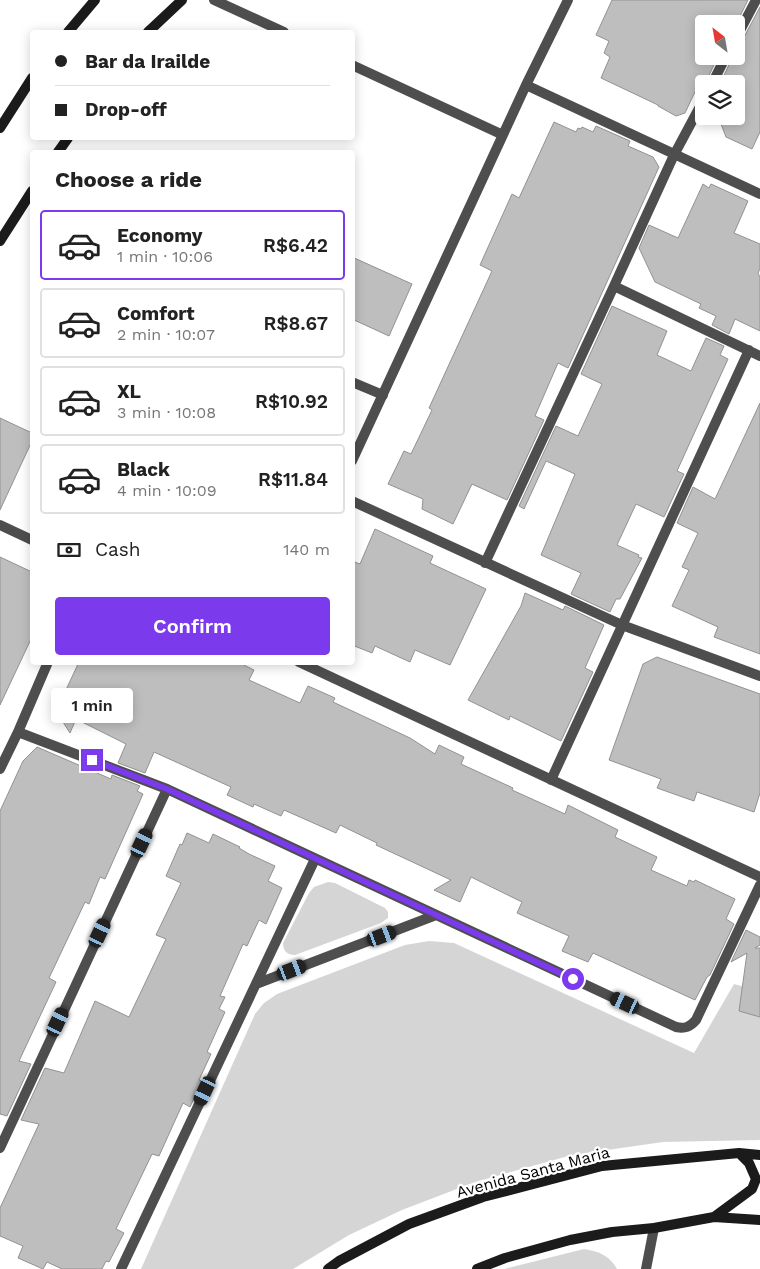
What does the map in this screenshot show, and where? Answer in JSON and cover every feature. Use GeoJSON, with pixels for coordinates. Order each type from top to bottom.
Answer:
{"type":"FeatureCollection","features":[{"type":"Feature","properties":{"kind":"main road"},"geometry":{"type":"LineString","coordinates":[[70,30],[96,0]]}},
{"type":"Feature","properties":{"kind":"main road"},"geometry":{"type":"LineString","coordinates":[[150,30],[182,0]]}},
{"type":"Feature","properties":{"kind":"main road"},"geometry":{"type":"LineString","coordinates":[[0,128],[30,81]]}},
{"type":"Feature","properties":{"kind":"main road"},"geometry":{"type":"LineString","coordinates":[[1,236],[30,194]]}},
{"type":"Feature","properties":{"kind":"main road"},"geometry":{"type":"LineString","coordinates":[[714,1218],[752,1189],[756,1179],[749,1163],[739,1153]]}},
{"type":"Feature","properties":{"kind":"main road","name":"Avenida Santa Maria"},"geometry":{"type":"LineString","coordinates":[[328,1269],[409,1224],[483,1197],[602,1166],[739,1153],[760,1155]]}},
{"type":"Feature","properties":{"kind":"main road"},"geometry":{"type":"LineString","coordinates":[[477,1269],[505,1258],[570,1240],[612,1232],[654,1228],[714,1218],[760,1220]]}},
{"type":"Feature","properties":{"kind":"street"},"geometry":{"type":"LineString","coordinates":[[214,0],[280,30]]}},
{"type":"Feature","properties":{"kind":"street"},"geometry":{"type":"LineString","coordinates":[[355,455],[526,85],[568,0]]}},
{"type":"Feature","properties":{"kind":"street"},"geometry":{"type":"LineString","coordinates":[[745,21],[756,0]]}},
{"type":"Feature","properties":{"kind":"street"},"geometry":{"type":"LineString","coordinates":[[355,66],[503,135]]}},
{"type":"Feature","properties":{"kind":"street"},"geometry":{"type":"LineString","coordinates":[[526,85],[760,194]]}},
{"type":"Feature","properties":{"kind":"street"},"geometry":{"type":"LineString","coordinates":[[485,563],[674,155],[695,116]]}},
{"type":"Feature","properties":{"kind":"street"},"geometry":{"type":"LineString","coordinates":[[614,286],[760,356]]}},
{"type":"Feature","properties":{"kind":"street"},"geometry":{"type":"LineString","coordinates":[[551,780],[749,350]]}},
{"type":"Feature","properties":{"kind":"street"},"geometry":{"type":"LineString","coordinates":[[355,383],[383,395]]}},
{"type":"Feature","properties":{"kind":"street"},"geometry":{"type":"LineString","coordinates":[[355,502],[622,625],[760,676]]}},
{"type":"Feature","properties":{"kind":"street"},"geometry":{"type":"LineString","coordinates":[[0,525],[30,539]]}},
{"type":"Feature","properties":{"kind":"street"},"geometry":{"type":"LineString","coordinates":[[0,769],[47,665]]}},
{"type":"Feature","properties":{"kind":"street"},"geometry":{"type":"LineString","coordinates":[[305,665],[760,877]]}},
{"type":"Feature","properties":{"kind":"street"},"geometry":{"type":"LineString","coordinates":[[18,732],[167,789],[676,1027],[684,1028],[691,1026],[696,1020],[760,885]]}},
{"type":"Feature","properties":{"kind":"street"},"geometry":{"type":"LineString","coordinates":[[0,1148],[167,789]]}},
{"type":"Feature","properties":{"kind":"street"},"geometry":{"type":"LineString","coordinates":[[121,1269],[315,859]]}},
{"type":"Feature","properties":{"kind":"street"},"geometry":{"type":"LineString","coordinates":[[256,984],[436,915]]}},
{"type":"Feature","properties":{"kind":"street"},"geometry":{"type":"LineString","coordinates":[[646,1269],[654,1228]]}},
{"type":"Feature","properties":{"kind":"shaded area"},"geometry":{"type":"Polygon","coordinates":[[[328,882],[335,883],[385,908],[388,912],[388,918],[381,923],[295,955],[288,953],[283,943],[309,893],[314,887],[328,882]]]}},
{"type":"Feature","properties":{"kind":"shaded area"},"geometry":{"type":"Polygon","coordinates":[[[429,941],[454,943],[694,1053],[734,984],[760,991],[760,1140],[663,1142],[572,1155],[475,1182],[402,1210],[349,1235],[293,1269],[141,1269],[255,1014],[264,1003],[277,994],[405,945],[429,941]]]}},
{"type":"Feature","properties":{"kind":"shaded area"},"geometry":{"type":"Polygon","coordinates":[[[584,1249],[604,1255],[617,1269],[504,1269],[584,1249]]]}},
{"type":"Feature","properties":{"kind":"building"},"geometry":{"type":"Polygon","coordinates":[[[612,0],[748,0],[740,15],[695,15],[695,65],[714,65],[709,75],[695,75],[695,92],[685,113],[676,116],[658,105],[601,78],[610,57],[604,53],[609,41],[596,35],[612,0]]]}},
{"type":"Feature","properties":{"kind":"building"},"geometry":{"type":"Polygon","coordinates":[[[760,7],[760,132],[752,149],[726,137],[721,125],[745,125],[745,75],[724,75],[729,65],[745,65],[745,35],[760,7]]]}},
{"type":"Feature","properties":{"kind":"building"},"geometry":{"type":"Polygon","coordinates":[[[554,122],[576,132],[578,128],[581,129],[582,127],[593,132],[596,126],[630,141],[628,146],[653,157],[659,167],[568,368],[558,363],[535,416],[544,420],[507,500],[472,484],[453,524],[422,509],[423,499],[388,484],[404,451],[411,454],[432,410],[429,408],[492,271],[480,265],[512,194],[519,198],[554,122]]]}},
{"type":"Feature","properties":{"kind":"building"},"geometry":{"type":"Polygon","coordinates":[[[703,184],[709,188],[711,184],[748,201],[734,233],[760,244],[760,269],[758,273],[760,277],[760,331],[735,319],[729,334],[712,325],[716,316],[699,308],[701,304],[655,282],[639,248],[649,225],[678,238],[703,184]]]}},
{"type":"Feature","properties":{"kind":"building"},"geometry":{"type":"Polygon","coordinates":[[[355,258],[412,284],[389,336],[355,320],[355,258]]]}},
{"type":"Feature","properties":{"kind":"building"},"geometry":{"type":"Polygon","coordinates":[[[612,306],[667,331],[657,355],[691,371],[706,338],[724,346],[720,355],[728,359],[677,471],[684,474],[664,517],[636,504],[617,545],[642,558],[620,599],[616,599],[610,612],[571,594],[581,573],[541,555],[575,474],[546,461],[524,509],[519,506],[556,426],[578,436],[602,384],[581,374],[612,306]]]}},
{"type":"Feature","properties":{"kind":"building"},"geometry":{"type":"Polygon","coordinates":[[[760,403],[760,654],[714,637],[718,627],[672,606],[689,570],[682,567],[698,533],[677,523],[693,487],[715,499],[760,403]]]}},
{"type":"Feature","properties":{"kind":"building"},"geometry":{"type":"Polygon","coordinates":[[[0,418],[30,432],[30,445],[0,510],[0,418]]]}},
{"type":"Feature","properties":{"kind":"building"},"geometry":{"type":"Polygon","coordinates":[[[375,529],[433,556],[430,563],[486,589],[450,665],[415,650],[410,662],[375,646],[372,653],[355,646],[355,562],[360,564],[375,529]]]}},
{"type":"Feature","properties":{"kind":"building"},"geometry":{"type":"Polygon","coordinates":[[[0,557],[30,571],[30,641],[0,705],[0,557]]]}},
{"type":"Feature","properties":{"kind":"building"},"geometry":{"type":"Polygon","coordinates":[[[525,593],[563,610],[565,606],[604,625],[585,668],[593,672],[561,741],[510,716],[509,720],[468,700],[521,606],[525,593]]]}},
{"type":"Feature","properties":{"kind":"building"},"geometry":{"type":"Polygon","coordinates":[[[657,657],[760,694],[760,793],[754,812],[697,792],[694,801],[657,788],[661,779],[609,760],[643,664],[657,657]]]}},
{"type":"Feature","properties":{"kind":"building"},"geometry":{"type":"Polygon","coordinates":[[[78,665],[244,665],[254,670],[249,680],[300,703],[308,686],[335,698],[333,702],[410,738],[435,754],[439,745],[464,757],[461,764],[513,788],[512,790],[565,814],[568,805],[618,830],[615,837],[657,857],[651,870],[687,886],[689,880],[694,882],[695,880],[735,899],[726,919],[734,924],[710,975],[707,977],[695,1000],[593,953],[588,962],[562,951],[569,936],[517,913],[522,902],[471,877],[460,902],[434,890],[451,880],[376,845],[377,843],[340,825],[336,833],[284,810],[281,816],[254,804],[253,807],[227,795],[231,787],[154,752],[145,773],[118,763],[126,744],[76,719],[70,733],[56,711],[78,665]]]}},
{"type":"Feature","properties":{"kind":"building"},"geometry":{"type":"Polygon","coordinates":[[[37,747],[111,779],[112,775],[140,786],[137,791],[143,794],[105,879],[100,877],[89,904],[85,902],[49,978],[56,982],[19,1061],[31,1064],[7,1116],[0,1114],[0,811],[23,761],[37,747]]]}},
{"type":"Feature","properties":{"kind":"building"},"geometry":{"type":"Polygon","coordinates":[[[187,833],[209,843],[213,834],[275,866],[268,881],[282,888],[266,924],[259,920],[247,946],[243,944],[220,996],[225,997],[219,1009],[225,1012],[207,1052],[211,1054],[199,1080],[202,1081],[190,1107],[183,1103],[159,1156],[152,1154],[116,1229],[124,1233],[109,1262],[106,1261],[102,1269],[62,1269],[47,1262],[43,1269],[18,1258],[23,1246],[0,1236],[0,1208],[39,1124],[21,1120],[45,1068],[64,1073],[95,1001],[129,1017],[166,939],[156,935],[181,883],[166,876],[187,833]]]}},
{"type":"Feature","properties":{"kind":"building"},"geometry":{"type":"Polygon","coordinates":[[[746,930],[760,937],[760,945],[755,948],[760,948],[760,1017],[739,1011],[747,953],[731,962],[746,930]]]}},
{"type":"Feature","properties":{"kind":"route"},"geometry":{"type":"LineString","coordinates":[[92,760],[167,789],[573,979]]}}]}
